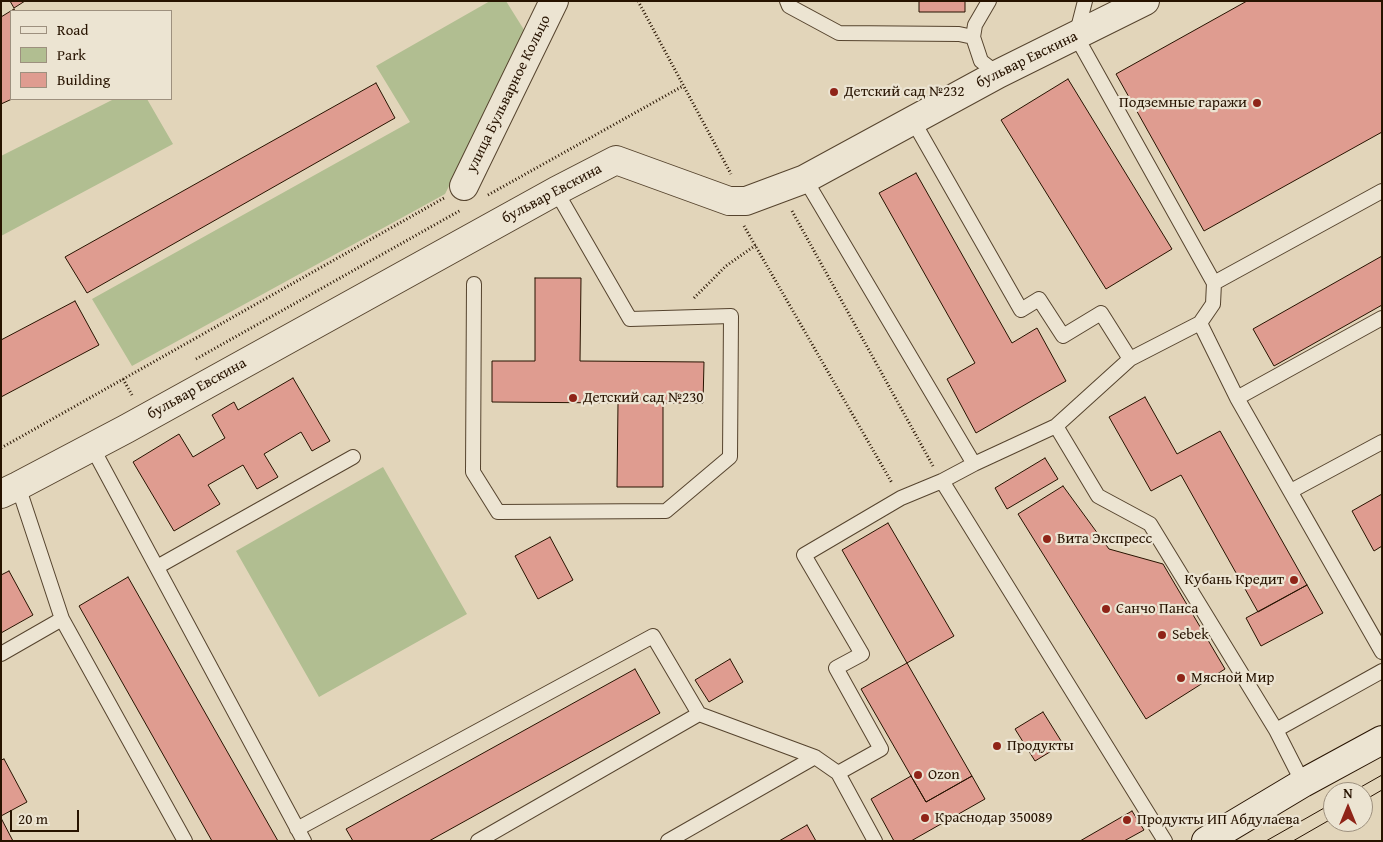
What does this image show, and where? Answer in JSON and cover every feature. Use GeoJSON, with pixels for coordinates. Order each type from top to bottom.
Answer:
{"type":"FeatureCollection","features":[{"type":"Feature","properties":{"kind":"street","name":"улица Бульварное Кольцо"},"geometry":{"type":"LineString","coordinates":[[472,197],[554,1]]}},
{"type":"Feature","properties":{"kind":"street","name":"бульвар Евскина"},"geometry":{"type":"LineString","coordinates":[[10,490],[616,160],[738,201],[780,189],[805,179],[998,74],[1145,1]]}},
{"type":"Feature","properties":{"kind":"street"},"geometry":{"type":"LineString","coordinates":[[1206,841],[1303,783],[1382,740]]}},
{"type":"Feature","properties":{"kind":"lane"},"geometry":{"type":"LineString","coordinates":[[787,1],[789,6],[839,33],[959,34],[973,37]]}},
{"type":"Feature","properties":{"kind":"lane"},"geometry":{"type":"LineString","coordinates":[[988,1],[975,25],[973,37],[981,61],[998,74]]}},
{"type":"Feature","properties":{"kind":"lane"},"geometry":{"type":"LineString","coordinates":[[838,773],[881,749],[836,668],[862,654],[804,555],[901,498],[942,481],[1056,426],[1130,359],[1200,323],[1213,304],[1214,282],[1076,36],[1085,1]]}},
{"type":"Feature","properties":{"kind":"lane"},"geometry":{"type":"LineString","coordinates":[[912,120],[1021,310],[1039,299],[1063,336],[1101,313],[1130,359]]}},
{"type":"Feature","properties":{"kind":"lane"},"geometry":{"type":"LineString","coordinates":[[805,179],[974,464]]}},
{"type":"Feature","properties":{"kind":"lane"},"geometry":{"type":"LineString","coordinates":[[474,284],[473,472],[498,512],[666,511],[730,457],[731,316],[630,319],[556,191]]}},
{"type":"Feature","properties":{"kind":"lane"},"geometry":{"type":"LineString","coordinates":[[1214,282],[1382,191]]}},
{"type":"Feature","properties":{"kind":"lane"},"geometry":{"type":"LineString","coordinates":[[1237,398],[1382,318]]}},
{"type":"Feature","properties":{"kind":"lane"},"geometry":{"type":"LineString","coordinates":[[1200,323],[1237,398],[1382,652]]}},
{"type":"Feature","properties":{"kind":"lane"},"geometry":{"type":"LineString","coordinates":[[1056,426],[1098,496],[1150,524],[1276,730],[1303,783]]}},
{"type":"Feature","properties":{"kind":"lane"},"geometry":{"type":"LineString","coordinates":[[1291,491],[1382,442]]}},
{"type":"Feature","properties":{"kind":"lane"},"geometry":{"type":"LineString","coordinates":[[92,447],[300,835],[653,636],[700,714],[815,757],[838,773],[875,841]]}},
{"type":"Feature","properties":{"kind":"lane"},"geometry":{"type":"LineString","coordinates":[[156,568],[353,457]]}},
{"type":"Feature","properties":{"kind":"lane"},"geometry":{"type":"LineString","coordinates":[[942,481],[1165,841]]}},
{"type":"Feature","properties":{"kind":"lane"},"geometry":{"type":"LineString","coordinates":[[10,490],[62,619],[185,841]]}},
{"type":"Feature","properties":{"kind":"lane"},"geometry":{"type":"LineString","coordinates":[[1,654],[62,619]]}},
{"type":"Feature","properties":{"kind":"lane"},"geometry":{"type":"LineString","coordinates":[[1276,730],[1382,671]]}},
{"type":"Feature","properties":{"kind":"lane"},"geometry":{"type":"LineString","coordinates":[[478,841],[700,714]]}},
{"type":"Feature","properties":{"kind":"lane"},"geometry":{"type":"LineString","coordinates":[[668,841],[815,757]]}},
{"type":"Feature","properties":{"kind":"path"},"geometry":{"type":"LineString","coordinates":[[638,1],[738,201],[756,245],[901,498]]}},
{"type":"Feature","properties":{"kind":"path"},"geometry":{"type":"LineString","coordinates":[[1,448],[123,379],[682,86]]}},
{"type":"Feature","properties":{"kind":"path"},"geometry":{"type":"LineString","coordinates":[[780,189],[942,481]]}},
{"type":"Feature","properties":{"kind":"path"},"geometry":{"type":"LineString","coordinates":[[193,361],[472,197]]}},
{"type":"Feature","properties":{"kind":"path"},"geometry":{"type":"LineString","coordinates":[[692,300],[726,266],[756,245]]}},
{"type":"Feature","properties":{"kind":"path"},"geometry":{"type":"LineString","coordinates":[[123,379],[132,395]]}},
{"type":"Feature","properties":{"kind":"path"},"geometry":{"type":"LineString","coordinates":[[126,398],[140,390]]}},
{"type":"Feature","properties":{"kind":"green space"},"geometry":{"type":"Polygon","coordinates":[[[490,1],[506,1],[526,33],[445,194],[132,366],[92,299],[410,122],[376,66],[490,1]]]}},
{"type":"Feature","properties":{"kind":"green space"},"geometry":{"type":"Polygon","coordinates":[[[112,100],[148,100],[173,144],[1,236],[1,156],[112,100]]]}},
{"type":"Feature","properties":{"kind":"green space"},"geometry":{"type":"Polygon","coordinates":[[[383,467],[467,614],[319,697],[236,551],[383,467]]]}},
{"type":"Feature","properties":{"kind":"building"},"geometry":{"type":"Polygon","coordinates":[[[10,1],[25,1],[14,8],[10,1]]]}},
{"type":"Feature","properties":{"kind":"building"},"geometry":{"type":"Polygon","coordinates":[[[919,1],[965,1],[965,12],[919,12],[919,1]]]}},
{"type":"Feature","properties":{"kind":"building","name":"Подземные гаражи"},"geometry":{"type":"Polygon","coordinates":[[[1247,1],[1382,1],[1382,132],[1204,231],[1116,74],[1247,1]]]}},
{"type":"Feature","properties":{"kind":"building"},"geometry":{"type":"Polygon","coordinates":[[[10,11],[10,100],[1,104],[1,17],[10,11]]]}},
{"type":"Feature","properties":{"kind":"building"},"geometry":{"type":"Polygon","coordinates":[[[1068,79],[1172,249],[1106,289],[1001,120],[1068,79]]]}},
{"type":"Feature","properties":{"kind":"building"},"geometry":{"type":"Polygon","coordinates":[[[376,83],[395,118],[87,293],[65,257],[376,83]]]}},
{"type":"Feature","properties":{"kind":"building"},"geometry":{"type":"Polygon","coordinates":[[[916,173],[1012,343],[1037,328],[1066,381],[976,433],[947,379],[975,363],[879,193],[916,173]]]}},
{"type":"Feature","properties":{"kind":"building"},"geometry":{"type":"Polygon","coordinates":[[[1382,256],[1382,305],[1274,366],[1253,329],[1382,256]]]}},
{"type":"Feature","properties":{"kind":"building"},"geometry":{"type":"Polygon","coordinates":[[[535,278],[581,278],[580,361],[704,362],[703,403],[663,403],[663,487],[617,487],[618,403],[492,402],[492,361],[535,361],[535,278]]]}},
{"type":"Feature","properties":{"kind":"building"},"geometry":{"type":"Polygon","coordinates":[[[75,301],[99,345],[1,397],[1,340],[75,301]]]}},
{"type":"Feature","properties":{"kind":"building"},"geometry":{"type":"Polygon","coordinates":[[[293,378],[330,441],[312,451],[301,432],[264,454],[278,477],[257,489],[243,465],[208,485],[220,504],[174,531],[133,462],[179,434],[193,457],[225,438],[212,415],[234,402],[238,410],[293,378]]]}},
{"type":"Feature","properties":{"kind":"building"},"geometry":{"type":"Polygon","coordinates":[[[1145,397],[1177,454],[1220,431],[1307,585],[1258,612],[1181,475],[1151,491],[1109,417],[1145,397]]]}},
{"type":"Feature","properties":{"kind":"building"},"geometry":{"type":"Polygon","coordinates":[[[1045,458],[1058,479],[1007,509],[995,488],[1045,458]]]}},
{"type":"Feature","properties":{"kind":"building"},"geometry":{"type":"Polygon","coordinates":[[[1063,486],[1109,549],[1163,564],[1225,669],[1146,719],[1018,514],[1063,486]]]}},
{"type":"Feature","properties":{"kind":"building"},"geometry":{"type":"Polygon","coordinates":[[[1382,494],[1382,546],[1374,551],[1352,511],[1382,494]]]}},
{"type":"Feature","properties":{"kind":"building"},"geometry":{"type":"Polygon","coordinates":[[[888,523],[954,636],[907,663],[842,550],[888,523]]]}},
{"type":"Feature","properties":{"kind":"building"},"geometry":{"type":"Polygon","coordinates":[[[550,537],[573,580],[538,599],[515,556],[550,537]]]}},
{"type":"Feature","properties":{"kind":"building"},"geometry":{"type":"Polygon","coordinates":[[[9,571],[33,615],[1,633],[1,575],[9,571]]]}},
{"type":"Feature","properties":{"kind":"building"},"geometry":{"type":"Polygon","coordinates":[[[128,577],[278,841],[212,841],[79,606],[128,577]]]}},
{"type":"Feature","properties":{"kind":"building"},"geometry":{"type":"Polygon","coordinates":[[[1307,585],[1323,613],[1261,646],[1246,618],[1307,585]]]}},
{"type":"Feature","properties":{"kind":"building"},"geometry":{"type":"Polygon","coordinates":[[[730,659],[743,682],[709,702],[695,680],[730,659]]]}},
{"type":"Feature","properties":{"kind":"building"},"geometry":{"type":"Polygon","coordinates":[[[907,663],[972,776],[926,802],[861,689],[907,663]]]}},
{"type":"Feature","properties":{"kind":"building"},"geometry":{"type":"Polygon","coordinates":[[[635,669],[660,713],[429,841],[353,841],[346,829],[635,669]]]}},
{"type":"Feature","properties":{"kind":"building"},"geometry":{"type":"Polygon","coordinates":[[[1043,712],[1063,744],[1035,761],[1015,729],[1043,712]]]}},
{"type":"Feature","properties":{"kind":"building"},"geometry":{"type":"Polygon","coordinates":[[[4,759],[27,802],[1,816],[1,760],[4,759]]]}},
{"type":"Feature","properties":{"kind":"building"},"geometry":{"type":"Polygon","coordinates":[[[911,776],[926,802],[972,776],[985,799],[911,841],[894,841],[871,799],[911,776]]]}},
{"type":"Feature","properties":{"kind":"building","name":"Продукты ИП Абдулаева"},"geometry":{"type":"Polygon","coordinates":[[[1132,811],[1144,830],[1124,841],[1080,841],[1132,811]]]}},
{"type":"Feature","properties":{"kind":"building"},"geometry":{"type":"Polygon","coordinates":[[[1,818],[13,841],[1,841],[1,818]]]}},
{"type":"Feature","properties":{"kind":"building"},"geometry":{"type":"Polygon","coordinates":[[[807,825],[816,841],[779,841],[807,825]]]}},
{"type":"Feature","properties":{"kind":"tram line"},"geometry":{"type":"LineString","coordinates":[[1370,782],[1382,775]]}},
{"type":"Feature","properties":{"kind":"tram line"},"geometry":{"type":"LineString","coordinates":[[1373,795],[1382,790]]}},
{"type":"Feature","properties":{"kind":"tram line"},"geometry":{"type":"LineString","coordinates":[[1266,841],[1323,809]]}},
{"type":"Feature","properties":{"kind":"tram line"},"geometry":{"type":"LineString","coordinates":[[1293,841],[1323,824]]}},
{"type":"Feature","properties":{"kind":"place","name":"Детский сад №232"},"geometry":{"type":"Point","coordinates":[834,92]}},
{"type":"Feature","properties":{"kind":"place","name":"Подземные гаражи"},"geometry":{"type":"Point","coordinates":[1257,103]}},
{"type":"Feature","properties":{"kind":"place","name":"Детский сад №230"},"geometry":{"type":"Point","coordinates":[573,398]}},
{"type":"Feature","properties":{"kind":"place","name":"Вита Экспресс"},"geometry":{"type":"Point","coordinates":[1047,539]}},
{"type":"Feature","properties":{"kind":"place","name":"Кубань Кредит"},"geometry":{"type":"Point","coordinates":[1294,580]}},
{"type":"Feature","properties":{"kind":"place","name":"Санчо Панса"},"geometry":{"type":"Point","coordinates":[1106,609]}},
{"type":"Feature","properties":{"kind":"place","name":"Sebek"},"geometry":{"type":"Point","coordinates":[1162,635]}},
{"type":"Feature","properties":{"kind":"place","name":"Мясной Мир"},"geometry":{"type":"Point","coordinates":[1181,678]}},
{"type":"Feature","properties":{"kind":"place","name":"Продукты"},"geometry":{"type":"Point","coordinates":[997,746]}},
{"type":"Feature","properties":{"kind":"place","name":"Ozon"},"geometry":{"type":"Point","coordinates":[918,775]}},
{"type":"Feature","properties":{"kind":"place","name":"Краснодар 350089"},"geometry":{"type":"Point","coordinates":[925,818]}},
{"type":"Feature","properties":{"kind":"place","name":"Продукты ИП Абдулаева"},"geometry":{"type":"Point","coordinates":[1127,820]}}]}
